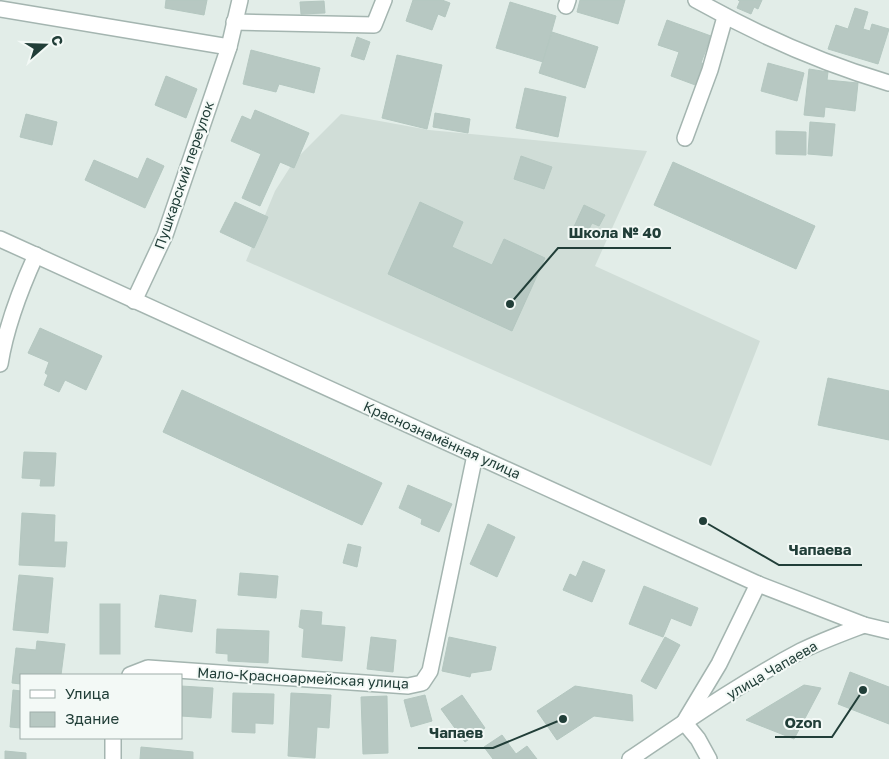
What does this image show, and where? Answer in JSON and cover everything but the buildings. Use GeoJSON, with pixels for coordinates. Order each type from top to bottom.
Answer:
{"type":"FeatureCollection","features":[{"type":"Feature","properties":{"kind":"street","name":"Пушкарский переулок"},"geometry":{"type":"LineString","coordinates":[[134,301],[165,235],[228,47],[240,0]]}},
{"type":"Feature","properties":{"kind":"street"},"geometry":{"type":"LineString","coordinates":[[234,22],[374,25],[384,0]]}},
{"type":"Feature","properties":{"kind":"street"},"geometry":{"type":"LineString","coordinates":[[696,0],[725,17],[798,52],[889,84]]}},
{"type":"Feature","properties":{"kind":"street"},"geometry":{"type":"LineString","coordinates":[[0,9],[228,47]]}},
{"type":"Feature","properties":{"kind":"street"},"geometry":{"type":"LineString","coordinates":[[685,138],[710,70],[725,17]]}},
{"type":"Feature","properties":{"kind":"street","name":"Краснознамённая улица"},"geometry":{"type":"LineString","coordinates":[[0,239],[758,584],[864,625],[889,631]]}},
{"type":"Feature","properties":{"kind":"street"},"geometry":{"type":"LineString","coordinates":[[0,364],[2,350],[21,287],[36,255]]}},
{"type":"Feature","properties":{"kind":"street","name":"Мало-Красноармейская улица"},"geometry":{"type":"LineString","coordinates":[[133,674],[148,668],[408,686],[422,683],[430,671],[476,455]]}},
{"type":"Feature","properties":{"kind":"street","name":"улица Чапаева"},"geometry":{"type":"LineString","coordinates":[[684,722],[719,664],[758,584]]}},
{"type":"Feature","properties":{"kind":"street","name":"улица Чапаева"},"geometry":{"type":"LineString","coordinates":[[630,759],[684,722],[801,651],[864,625]]}},
{"type":"Feature","properties":{"kind":"street"},"geometry":{"type":"LineString","coordinates":[[684,722],[698,740],[709,759]]}},
{"type":"Feature","properties":{"kind":"street"},"geometry":{"type":"LineString","coordinates":[[113,739],[113,759]]}},
{"type":"Feature","properties":{"kind":"shaded area"},"geometry":{"type":"Polygon","coordinates":[[[341,114],[429,130],[647,151],[595,266],[760,341],[711,466],[246,261],[275,191],[294,161],[341,114]]]}},
{"type":"Feature","properties":{"kind":"place","name":"Школа № 40"},"geometry":{"type":"Point","coordinates":[510,304]}},
{"type":"Feature","properties":{"kind":"place","name":"Чапаева"},"geometry":{"type":"Point","coordinates":[703,521]}},
{"type":"Feature","properties":{"kind":"place","name":"Ozon"},"geometry":{"type":"Point","coordinates":[863,690]}},
{"type":"Feature","properties":{"kind":"place","name":"Чапаев"},"geometry":{"type":"Point","coordinates":[563,719]}}]}
